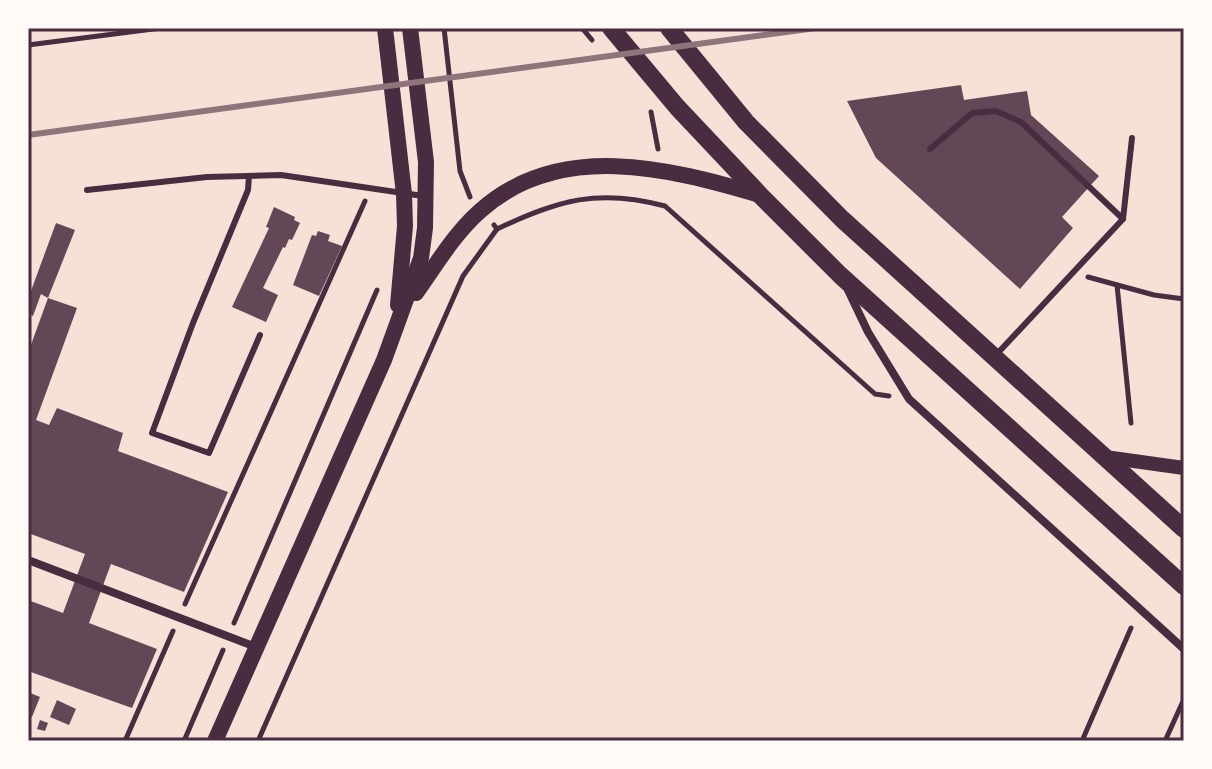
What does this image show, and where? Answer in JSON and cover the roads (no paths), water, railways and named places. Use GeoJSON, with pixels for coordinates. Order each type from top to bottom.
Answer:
{"type":"FeatureCollection","features":[{"type":"Feature","properties":{"kind":"main road"},"geometry":{"type":"LineString","coordinates":[[385,28],[404,194],[403,260],[397,320]]}},
{"type":"Feature","properties":{"kind":"main road"},"geometry":{"type":"LineString","coordinates":[[215,741],[384,360],[397,320],[415,281],[421,258],[427,197],[424,131],[410,28]]}},
{"type":"Feature","properties":{"kind":"main road"},"geometry":{"type":"LineString","coordinates":[[611,28],[677,107],[840,275],[1184,586]]}},
{"type":"Feature","properties":{"kind":"main road"},"geometry":{"type":"LineString","coordinates":[[669,28],[738,112],[842,219],[1184,529]]}},
{"type":"Feature","properties":{"kind":"main road"},"geometry":{"type":"LineString","coordinates":[[397,320],[459,232],[481,210],[507,191],[536,178],[565,169],[626,165],[696,176],[760,195]]}},
{"type":"Feature","properties":{"kind":"street"},"geometry":{"type":"LineString","coordinates":[[840,275],[868,332],[909,399],[1184,649]]}},
{"type":"Feature","properties":{"kind":"street"},"geometry":{"type":"LineString","coordinates":[[1105,457],[1184,468]]}},
{"type":"Feature","properties":{"kind":"street"},"geometry":{"type":"LineString","coordinates":[[28,560],[257,647]]}},
{"type":"Feature","properties":{"kind":"lane"},"geometry":{"type":"LineString","coordinates":[[930,149],[972,113],[996,111],[1021,122],[1123,219]]}},
{"type":"Feature","properties":{"kind":"lane"},"geometry":{"type":"LineString","coordinates":[[994,357],[1123,219],[1132,138]]}},
{"type":"Feature","properties":{"kind":"lane"},"geometry":{"type":"LineString","coordinates":[[87,190],[207,177],[281,175],[427,197]]}},
{"type":"Feature","properties":{"kind":"lane"},"geometry":{"type":"LineString","coordinates":[[249,176],[248,190],[152,433],[209,453],[260,335]]}},
{"type":"Feature","properties":{"kind":"railway"},"geometry":{"type":"LineString","coordinates":[[28,135],[816,28]]}}]}
